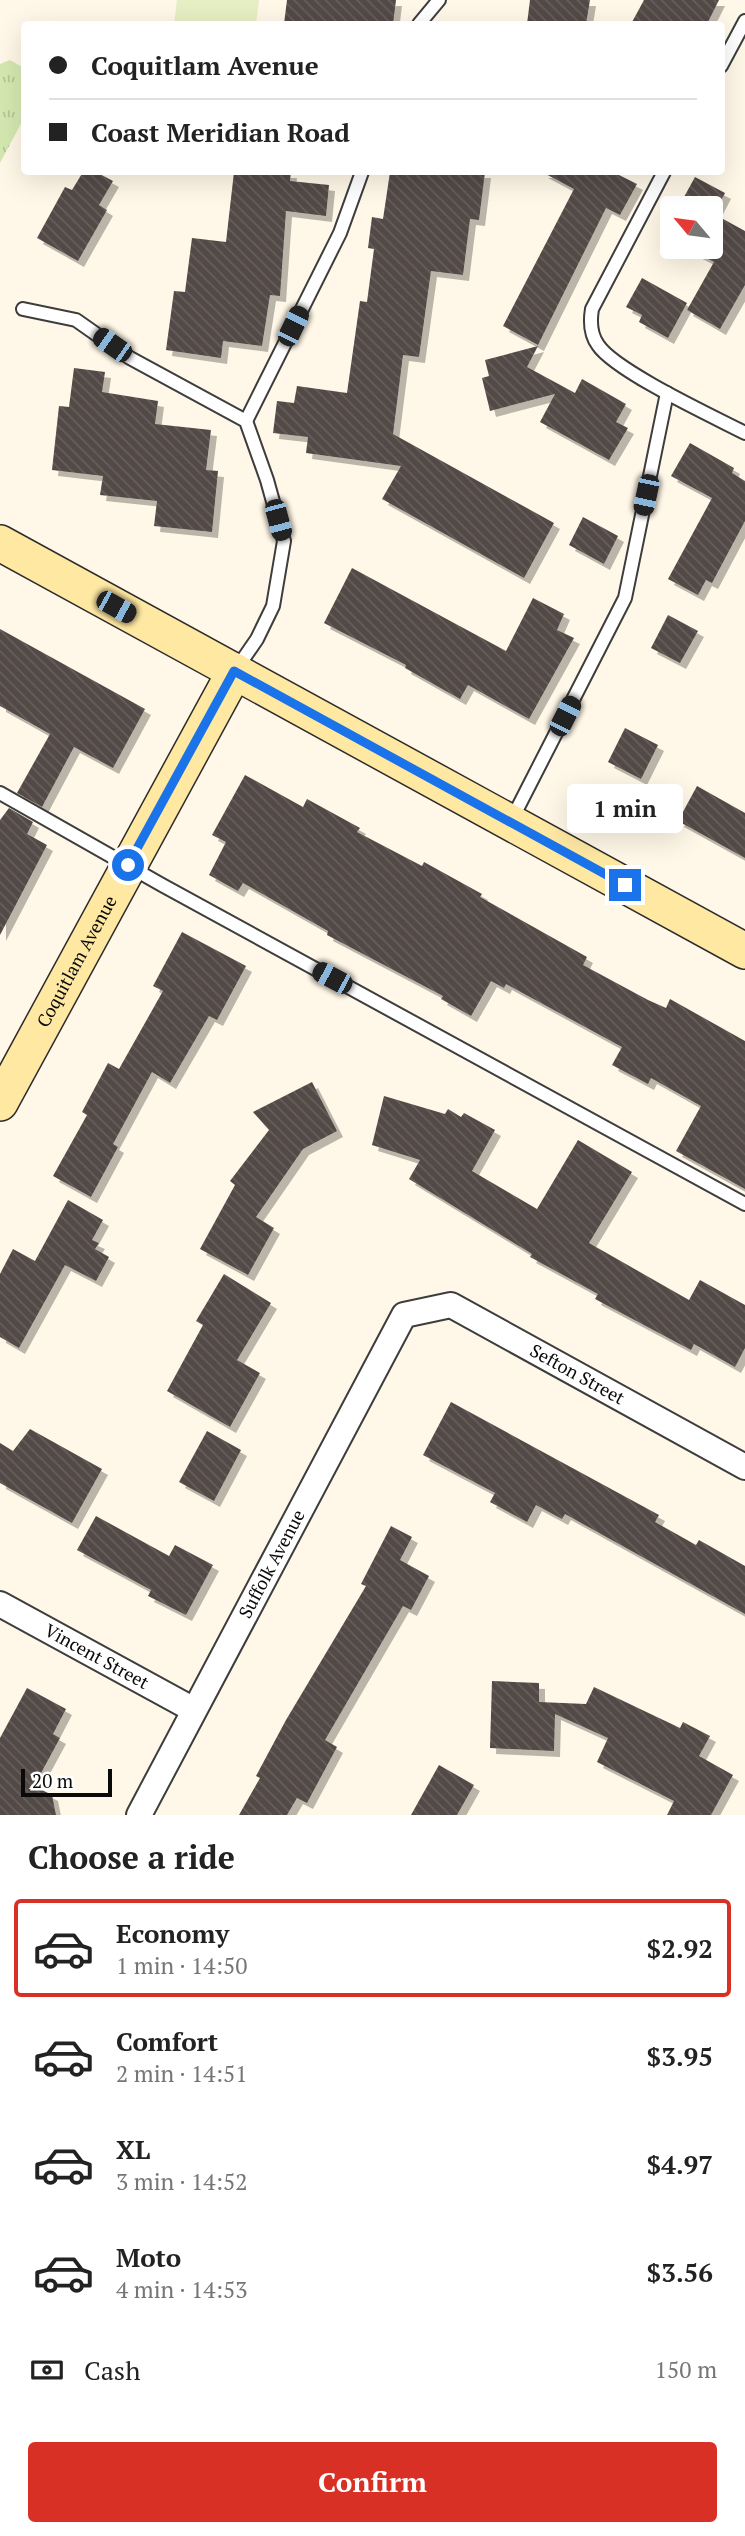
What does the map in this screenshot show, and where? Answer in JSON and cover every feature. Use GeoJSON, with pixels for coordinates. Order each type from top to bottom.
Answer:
{"type":"FeatureCollection","features":[{"type":"Feature","properties":{"kind":"main road"},"geometry":{"type":"LineString","coordinates":[[0,543],[745,951]]}},
{"type":"Feature","properties":{"kind":"main road","name":"Coquitlam Avenue"},"geometry":{"type":"LineString","coordinates":[[0,1103],[234,671]]}},
{"type":"Feature","properties":{"kind":"street","name":"Sefton Street"},"geometry":{"type":"LineString","coordinates":[[404,1315],[451,1305],[745,1467]]}},
{"type":"Feature","properties":{"kind":"street","name":"Suffolk Avenue"},"geometry":{"type":"LineString","coordinates":[[139,1815],[404,1315]]}},
{"type":"Feature","properties":{"kind":"street","name":"Vincent Street"},"geometry":{"type":"LineString","coordinates":[[0,1604],[194,1710]]}},
{"type":"Feature","properties":{"kind":"lane"},"geometry":{"type":"LineString","coordinates":[[422,21],[439,0]]}},
{"type":"Feature","properties":{"kind":"lane"},"geometry":{"type":"LineString","coordinates":[[725,59],[745,22]]}},
{"type":"Feature","properties":{"kind":"lane"},"geometry":{"type":"LineString","coordinates":[[246,421],[340,233],[361,175]]}},
{"type":"Feature","properties":{"kind":"lane"},"geometry":{"type":"LineString","coordinates":[[662,175],[592,309],[590,320],[598,345],[611,358],[667,393],[745,433]]}},
{"type":"Feature","properties":{"kind":"lane"},"geometry":{"type":"LineString","coordinates":[[23,309],[76,320],[130,358],[246,421],[267,480],[284,541],[273,606],[257,639],[234,671]]}},
{"type":"Feature","properties":{"kind":"lane"},"geometry":{"type":"LineString","coordinates":[[510,823],[625,598],[667,393]]}},
{"type":"Feature","properties":{"kind":"lane"},"geometry":{"type":"LineString","coordinates":[[0,793],[745,1204]]}},
{"type":"Feature","properties":{"kind":"green space"},"geometry":{"type":"Polygon","coordinates":[[[177,0],[259,0],[256,21],[174,21],[177,0]]]}},
{"type":"Feature","properties":{"kind":"green space"},"geometry":{"type":"Polygon","coordinates":[[[10,60],[21,66],[21,124],[0,163],[0,64],[10,60]]]}},
{"type":"Feature","properties":{"kind":"building"},"geometry":{"type":"Polygon","coordinates":[[[287,0],[396,0],[393,21],[284,21],[287,0]]]}},
{"type":"Feature","properties":{"kind":"building"},"geometry":{"type":"Polygon","coordinates":[[[530,0],[590,0],[586,21],[527,21],[530,0]]]}},
{"type":"Feature","properties":{"kind":"building"},"geometry":{"type":"Polygon","coordinates":[[[644,0],[719,0],[708,21],[633,21],[644,0]]]}},
{"type":"Feature","properties":{"kind":"building"},"geometry":{"type":"Polygon","coordinates":[[[81,175],[102,175],[113,181],[99,205],[107,210],[78,261],[37,238],[65,187],[72,190],[81,175]]]}},
{"type":"Feature","properties":{"kind":"building"},"geometry":{"type":"Polygon","coordinates":[[[234,175],[291,175],[290,181],[329,185],[326,216],[286,211],[280,296],[270,295],[262,346],[223,341],[221,358],[166,350],[174,291],[185,292],[192,238],[226,242],[234,175]]]}},
{"type":"Feature","properties":{"kind":"building"},"geometry":{"type":"Polygon","coordinates":[[[390,175],[485,175],[479,220],[470,219],[463,275],[431,271],[419,357],[403,355],[393,434],[554,523],[524,578],[382,499],[401,466],[306,453],[308,437],[273,433],[277,401],[294,403],[297,386],[347,393],[360,301],[367,302],[374,249],[368,248],[372,217],[383,219],[390,175]]]}},
{"type":"Feature","properties":{"kind":"building"},"geometry":{"type":"Polygon","coordinates":[[[548,175],[619,175],[637,184],[620,215],[606,208],[538,345],[503,326],[574,189],[548,175]]]}},
{"type":"Feature","properties":{"kind":"building"},"geometry":{"type":"Polygon","coordinates":[[[695,177],[725,193],[723,197],[685,196],[695,177]]]}},
{"type":"Feature","properties":{"kind":"building"},"geometry":{"type":"Polygon","coordinates":[[[723,219],[745,231],[745,285],[720,329],[687,310],[714,262],[708,259],[723,259],[723,219]]]}},
{"type":"Feature","properties":{"kind":"building"},"geometry":{"type":"Polygon","coordinates":[[[642,278],[687,303],[668,338],[639,322],[642,315],[626,307],[642,278]]]}},
{"type":"Feature","properties":{"kind":"building"},"geometry":{"type":"Polygon","coordinates":[[[538,346],[527,367],[575,393],[582,379],[626,404],[616,422],[628,428],[609,460],[540,422],[555,394],[490,411],[482,378],[489,376],[485,360],[538,346]]]}},
{"type":"Feature","properties":{"kind":"building"},"geometry":{"type":"Polygon","coordinates":[[[74,368],[105,372],[102,392],[158,401],[155,424],[211,430],[206,470],[218,471],[212,532],[154,526],[157,501],[100,495],[103,476],[52,470],[59,406],[69,407],[74,368]]]}},
{"type":"Feature","properties":{"kind":"building"},"geometry":{"type":"Polygon","coordinates":[[[690,443],[734,468],[732,473],[745,481],[745,521],[712,583],[706,580],[698,595],[668,579],[712,498],[671,476],[690,443]]]}},
{"type":"Feature","properties":{"kind":"building"},"geometry":{"type":"Polygon","coordinates":[[[583,517],[618,536],[604,564],[569,545],[583,517]]]}},
{"type":"Feature","properties":{"kind":"building"},"geometry":{"type":"Polygon","coordinates":[[[352,568],[506,651],[533,598],[564,614],[557,630],[574,638],[529,719],[468,685],[460,699],[405,668],[406,665],[324,623],[352,568]]]}},
{"type":"Feature","properties":{"kind":"building"},"geometry":{"type":"Polygon","coordinates":[[[668,615],[698,631],[680,663],[651,648],[668,615]]]}},
{"type":"Feature","properties":{"kind":"building"},"geometry":{"type":"Polygon","coordinates":[[[0,629],[145,709],[113,768],[74,747],[42,807],[17,793],[50,734],[0,706],[0,629]]]}},
{"type":"Feature","properties":{"kind":"building"},"geometry":{"type":"Polygon","coordinates":[[[625,728],[658,745],[641,779],[608,762],[625,728]]]}},
{"type":"Feature","properties":{"kind":"building"},"geometry":{"type":"Polygon","coordinates":[[[245,775],[303,807],[307,799],[360,828],[357,832],[422,866],[424,862],[482,894],[480,897],[587,957],[583,965],[648,1000],[666,1008],[670,999],[745,1041],[745,1189],[676,1151],[701,1106],[651,1078],[648,1084],[612,1065],[622,1047],[506,984],[504,988],[491,981],[471,1016],[441,999],[443,996],[327,935],[328,931],[243,883],[238,891],[209,875],[226,842],[212,835],[245,775]]]}},
{"type":"Feature","properties":{"kind":"building"},"geometry":{"type":"Polygon","coordinates":[[[697,786],[745,813],[745,858],[678,821],[697,786]]]}},
{"type":"Feature","properties":{"kind":"building"},"geometry":{"type":"Polygon","coordinates":[[[9,808],[33,822],[27,834],[47,845],[0,935],[0,820],[9,808]]]}},
{"type":"Feature","properties":{"kind":"building"},"geometry":{"type":"Polygon","coordinates":[[[182,932],[246,966],[217,1020],[209,1016],[170,1083],[152,1072],[113,1144],[118,1147],[91,1197],[53,1176],[87,1115],[82,1112],[108,1063],[119,1069],[163,991],[153,986],[182,932]]]}},
{"type":"Feature","properties":{"kind":"building"},"geometry":{"type":"Polygon","coordinates":[[[312,1082],[337,1131],[303,1149],[256,1217],[274,1228],[248,1275],[200,1249],[235,1185],[230,1181],[269,1130],[253,1112],[312,1082]]]}},
{"type":"Feature","properties":{"kind":"building"},"geometry":{"type":"Polygon","coordinates":[[[384,1096],[445,1114],[448,1109],[461,1117],[464,1113],[495,1130],[472,1171],[537,1209],[578,1140],[632,1172],[589,1243],[689,1300],[700,1280],[745,1305],[745,1348],[735,1367],[694,1344],[691,1350],[595,1299],[598,1294],[530,1257],[532,1254],[409,1179],[420,1160],[372,1145],[384,1096]]]}},
{"type":"Feature","properties":{"kind":"building"},"geometry":{"type":"Polygon","coordinates":[[[68,1200],[103,1220],[92,1240],[99,1243],[95,1249],[109,1257],[96,1281],[65,1265],[19,1348],[0,1337],[0,1274],[13,1249],[35,1261],[68,1200]]]}},
{"type":"Feature","properties":{"kind":"building"},"geometry":{"type":"Polygon","coordinates":[[[224,1274],[271,1303],[237,1360],[260,1373],[230,1427],[167,1391],[203,1325],[196,1321],[224,1274]]]}},
{"type":"Feature","properties":{"kind":"building"},"geometry":{"type":"Polygon","coordinates":[[[451,1402],[659,1515],[655,1522],[696,1545],[699,1540],[745,1566],[745,1614],[565,1514],[562,1519],[536,1505],[527,1522],[490,1502],[495,1493],[423,1455],[451,1402]]]}},
{"type":"Feature","properties":{"kind":"building"},"geometry":{"type":"Polygon","coordinates":[[[30,1429],[102,1469],[72,1523],[0,1483],[0,1443],[13,1451],[30,1429]]]}},
{"type":"Feature","properties":{"kind":"building"},"geometry":{"type":"Polygon","coordinates":[[[207,1431],[241,1450],[214,1501],[179,1482],[207,1431]]]}},
{"type":"Feature","properties":{"kind":"building"},"geometry":{"type":"Polygon","coordinates":[[[96,1516],[169,1556],[175,1545],[213,1565],[186,1615],[148,1596],[151,1590],[77,1550],[96,1516]]]}},
{"type":"Feature","properties":{"kind":"building"},"geometry":{"type":"Polygon","coordinates":[[[391,1526],[412,1537],[400,1560],[429,1576],[411,1610],[403,1606],[325,1740],[337,1747],[307,1803],[297,1798],[287,1815],[239,1815],[260,1778],[256,1776],[286,1720],[366,1586],[361,1584],[391,1526]]]}},
{"type":"Feature","properties":{"kind":"building"},"geometry":{"type":"Polygon","coordinates":[[[492,1681],[539,1683],[539,1702],[586,1704],[594,1687],[680,1728],[683,1722],[710,1736],[699,1756],[733,1775],[711,1815],[667,1815],[674,1801],[597,1762],[608,1738],[555,1714],[554,1751],[490,1748],[492,1681]]]}},
{"type":"Feature","properties":{"kind":"building"},"geometry":{"type":"Polygon","coordinates":[[[27,1688],[66,1709],[53,1734],[60,1738],[34,1786],[52,1795],[56,1815],[0,1815],[0,1738],[27,1688]]]}},
{"type":"Feature","properties":{"kind":"building"},"geometry":{"type":"Polygon","coordinates":[[[439,1765],[474,1785],[457,1815],[411,1815],[439,1765]]]}},
{"type":"Feature","properties":{"kind":"route"},"geometry":{"type":"LineString","coordinates":[[128,865],[234,671],[625,885]]}}]}
